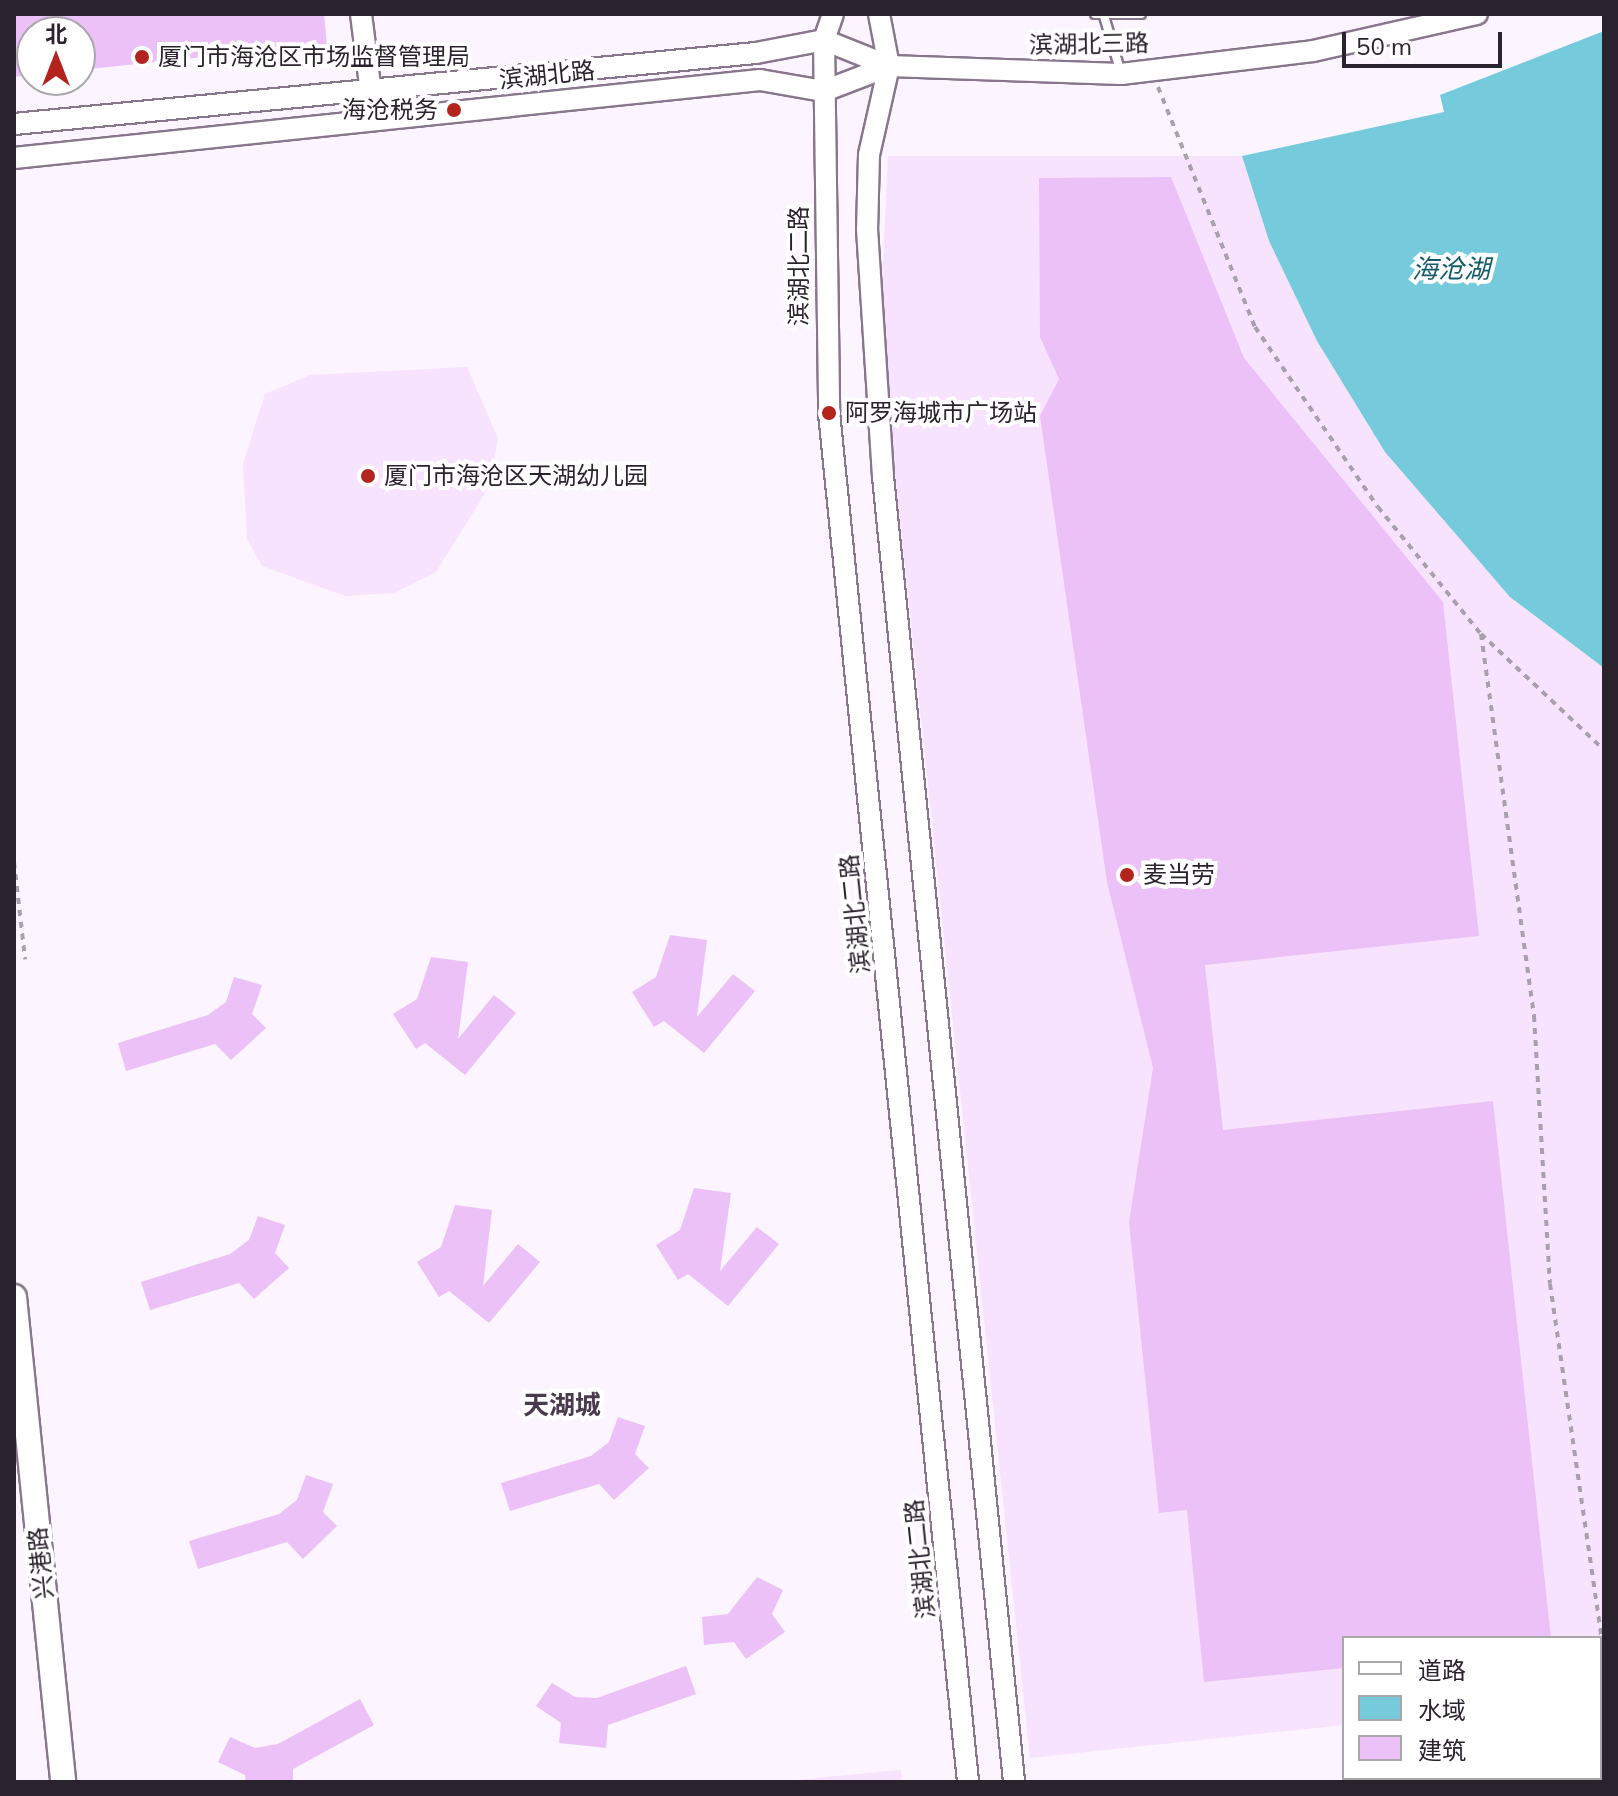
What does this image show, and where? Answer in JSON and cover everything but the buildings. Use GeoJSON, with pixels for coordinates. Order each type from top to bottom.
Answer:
{"type":"FeatureCollection","features":[{"type":"Feature","properties":{"kind":"main road","name":"兴港路"},"geometry":{"type":"LineString","coordinates":[[14,1297],[63,1782]]}},
{"type":"Feature","properties":{"kind":"street"},"geometry":{"type":"LineString","coordinates":[[361,14],[374,118]]}},
{"type":"Feature","properties":{"kind":"street"},"geometry":{"type":"LineString","coordinates":[[833,14],[824,40],[889,66]]}},
{"type":"Feature","properties":{"kind":"street"},"geometry":{"type":"LineString","coordinates":[[879,14],[889,66],[869,155],[867,229],[882,461],[1014,1782]]}},
{"type":"Feature","properties":{"kind":"street","name":"滨湖北三路"},"geometry":{"type":"LineString","coordinates":[[889,66],[1121,74],[1313,51],[1477,14]]}},
{"type":"Feature","properties":{"kind":"street","name":"滨湖北路"},"geometry":{"type":"LineString","coordinates":[[14,124],[756,53],[824,40]]}},
{"type":"Feature","properties":{"kind":"street","name":"滨湖北二路"},"geometry":{"type":"LineString","coordinates":[[824,40],[829,413],[968,1782]]}},
{"type":"Feature","properties":{"kind":"street"},"geometry":{"type":"LineString","coordinates":[[824,91],[889,66]]}},
{"type":"Feature","properties":{"kind":"street","name":"滨湖北路"},"geometry":{"type":"LineString","coordinates":[[14,158],[760,80],[824,91]]}},
{"type":"Feature","properties":{"kind":"lane"},"geometry":{"type":"LineString","coordinates":[[1121,74],[1099,15],[1141,14]]}},
{"type":"Feature","properties":{"kind":"path"},"geometry":{"type":"LineString","coordinates":[[1151,70],[1255,327],[1378,507],[1481,634],[1604,750]]}},
{"type":"Feature","properties":{"kind":"path"},"geometry":{"type":"LineString","coordinates":[[1481,634],[1534,1016],[1550,1284],[1601,1636]]}},
{"type":"Feature","properties":{"kind":"path"},"geometry":{"type":"LineString","coordinates":[[14,862],[25,959]]}},
{"type":"Feature","properties":{"kind":"shaded area"},"geometry":{"type":"Polygon","coordinates":[[[888,156],[1242,156],[1269,241],[1317,341],[1385,452],[1510,597],[1604,668],[1604,1782],[1526,1780],[1602,1780],[1602,1636],[1342,1636],[1342,1725],[1030,1758],[880,327],[888,156]]]}},
{"type":"Feature","properties":{"kind":"shaded area","name":"厦门市海沧区天湖幼儿园"},"geometry":{"type":"Polygon","coordinates":[[[467,367],[498,438],[489,487],[436,572],[394,593],[345,596],[262,566],[247,539],[243,464],[265,394],[310,375],[467,367]]]}},
{"type":"Feature","properties":{"kind":"shaded area"},"geometry":{"type":"Polygon","coordinates":[[[901,1770],[902,1782],[774,1782],[901,1770]]]}},
{"type":"Feature","properties":{"kind":"water","name":"海沧湖"},"geometry":{"type":"Polygon","coordinates":[[[1604,31],[1604,668],[1510,597],[1385,452],[1317,341],[1269,241],[1242,156],[1444,112],[1440,95],[1604,31]]]}},
{"type":"Feature","properties":{"kind":"place","name":"厦门市海沧区市场监督管理局"},"geometry":{"type":"Point","coordinates":[142,57]}},
{"type":"Feature","properties":{"kind":"place","name":"海沧税务"},"geometry":{"type":"Point","coordinates":[454,110]}},
{"type":"Feature","properties":{"kind":"place","name":"阿罗海城市广场站"},"geometry":{"type":"Point","coordinates":[829,413]}},
{"type":"Feature","properties":{"kind":"place","name":"厦门市海沧区天湖幼儿园"},"geometry":{"type":"Point","coordinates":[368,476]}},
{"type":"Feature","properties":{"kind":"place","name":"麦当劳"},"geometry":{"type":"Point","coordinates":[1127,875]}},
{"type":"Feature","properties":{"kind":"district","name":"天湖城"},"geometry":{"type":"Point","coordinates":[562,1405]}}]}
